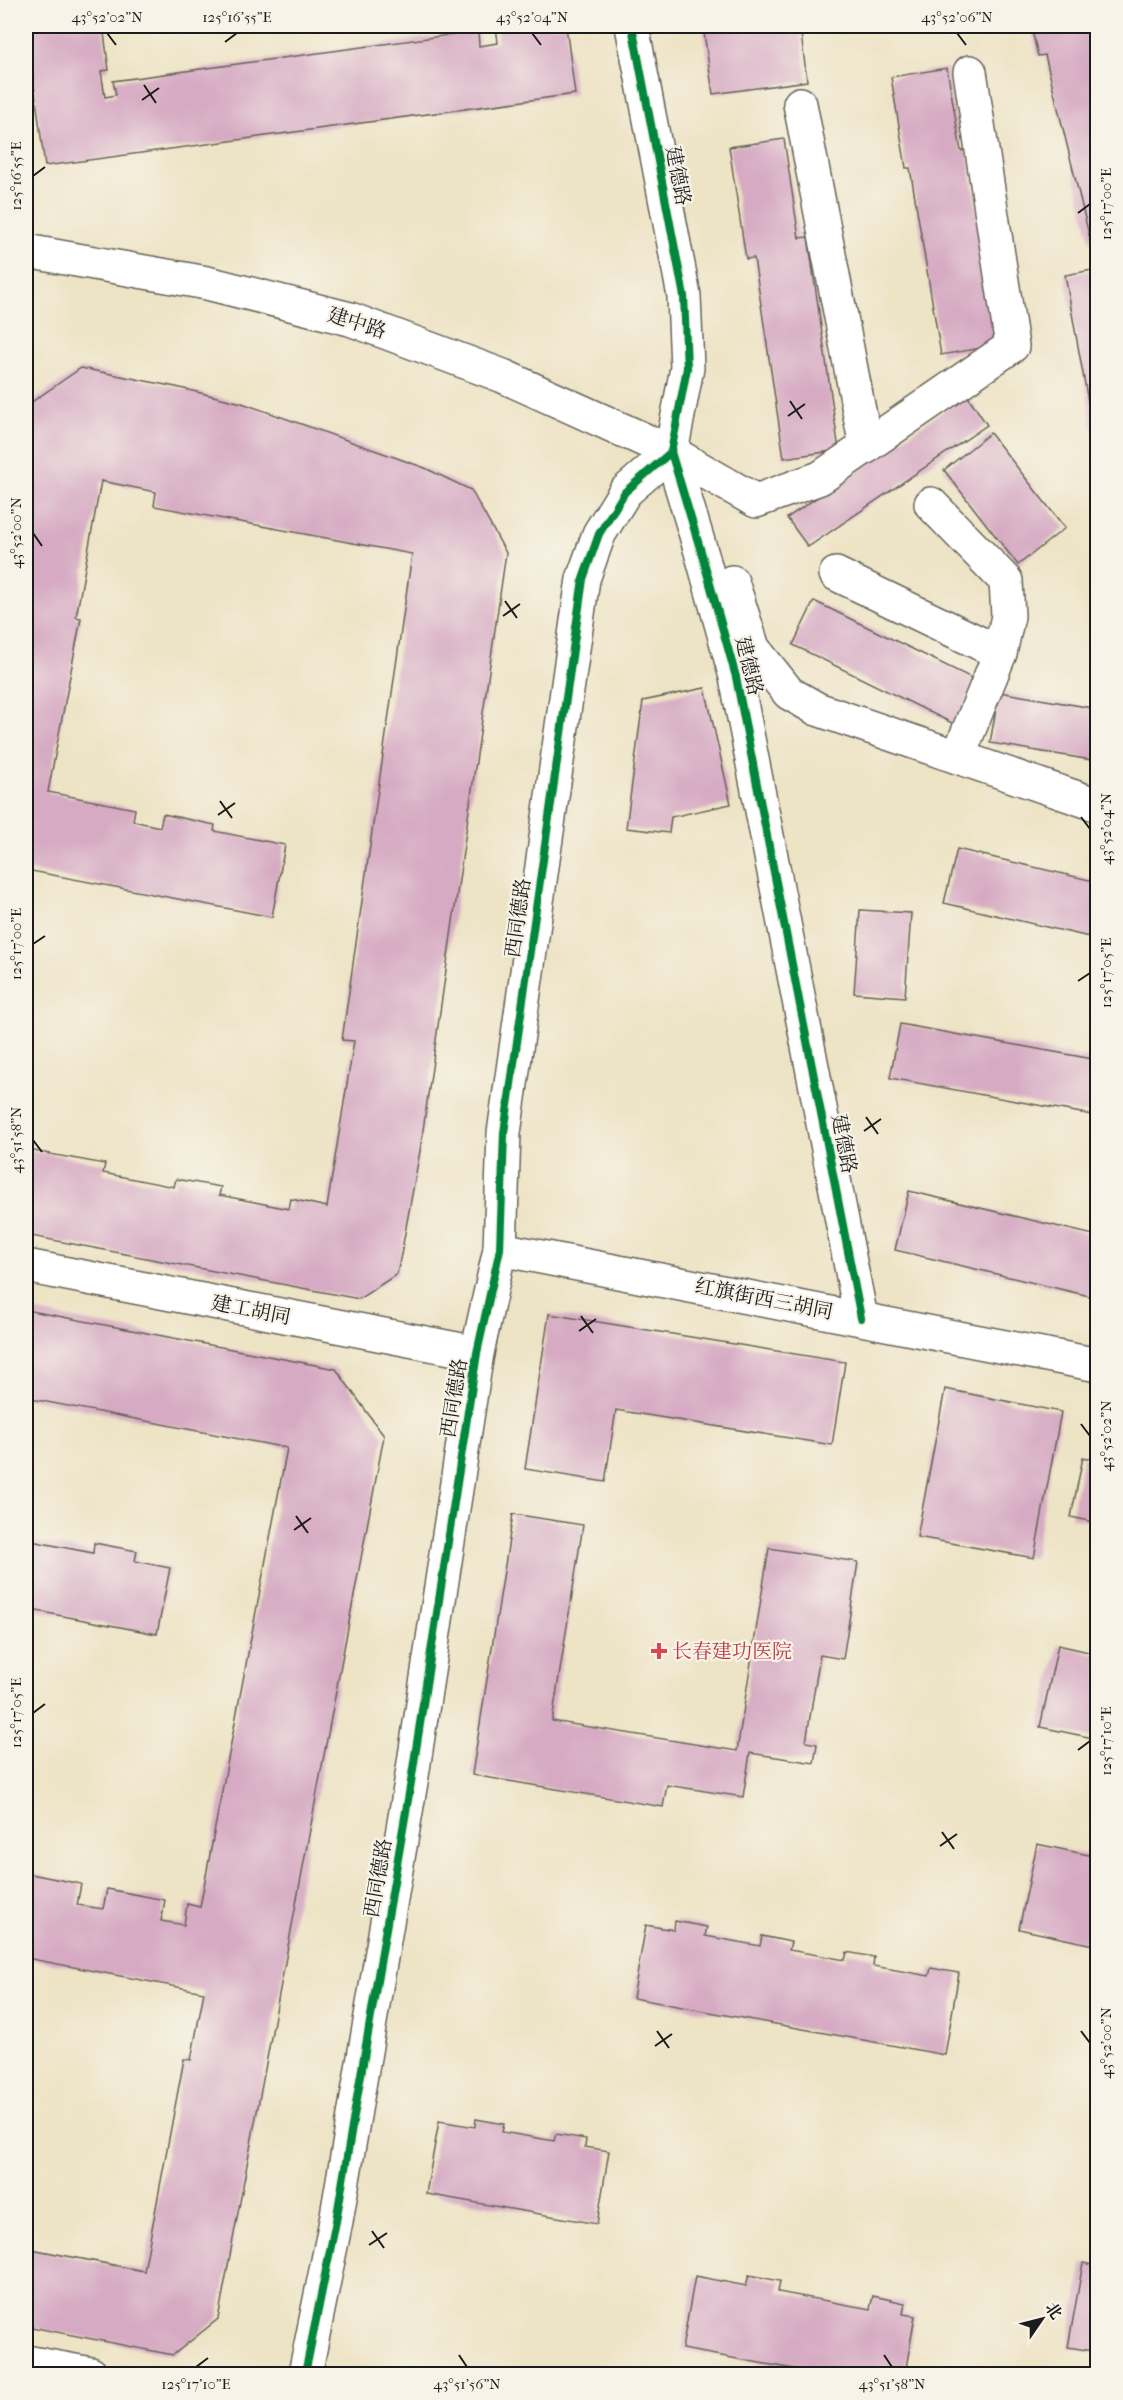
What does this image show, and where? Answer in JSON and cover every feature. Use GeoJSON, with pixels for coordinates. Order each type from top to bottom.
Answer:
{"type":"FeatureCollection","features":[{"type":"Feature","properties":{"kind":"street","name":"建德路"},"geometry":{"type":"LineString","coordinates":[[633,26],[684,296],[687,368],[671,452],[736,677],[861,1318]]}},
{"type":"Feature","properties":{"kind":"street","name":"建中路"},"geometry":{"type":"LineString","coordinates":[[26,250],[207,283],[351,319],[503,376],[671,452],[756,501],[820,478],[1012,346],[970,72]]}},
{"type":"Feature","properties":{"kind":"street"},"geometry":{"type":"LineString","coordinates":[[800,104],[866,447]]}},
{"type":"Feature","properties":{"kind":"street"},"geometry":{"type":"LineString","coordinates":[[671,452],[713,513],[753,648],[789,693],[818,709],[1098,805]]}},
{"type":"Feature","properties":{"kind":"street","name":"西同德路"},"geometry":{"type":"LineString","coordinates":[[305,2374],[336,2221],[411,1782],[477,1353],[501,1249],[504,1133],[583,579],[599,534],[625,492],[671,452]]}},
{"type":"Feature","properties":{"kind":"street"},"geometry":{"type":"LineString","coordinates":[[931,504],[1005,581],[1008,616],[999,653],[958,757]]}},
{"type":"Feature","properties":{"kind":"street"},"geometry":{"type":"LineString","coordinates":[[836,574],[999,653]]}},
{"type":"Feature","properties":{"kind":"street","name":"红旗街西三胡同"},"geometry":{"type":"LineString","coordinates":[[501,1249],[1098,1365]]}},
{"type":"Feature","properties":{"kind":"street","name":"建工胡同"},"geometry":{"type":"LineString","coordinates":[[26,1266],[477,1353]]}},
{"type":"Feature","properties":{"kind":"street"},"geometry":{"type":"LineString","coordinates":[[26,2362],[91,2374]]}},
{"type":"Feature","properties":{"kind":"building"},"geometry":{"type":"Polygon","coordinates":[[[26,26],[103,26],[109,70],[101,71],[105,97],[116,95],[113,81],[478,31],[479,46],[498,43],[496,26],[566,26],[575,94],[45,166],[26,26]]]}},
{"type":"Feature","properties":{"kind":"building"},"geometry":{"type":"Polygon","coordinates":[[[703,26],[800,26],[807,81],[713,94],[703,26]]]}},
{"type":"Feature","properties":{"kind":"building"},"geometry":{"type":"Polygon","coordinates":[[[1031,26],[1089,26],[1092,37],[1098,36],[1098,241],[1091,243],[1045,55],[1038,56],[1031,26]]]}},
{"type":"Feature","properties":{"kind":"building"},"geometry":{"type":"Polygon","coordinates":[[[947,68],[961,151],[967,150],[999,345],[941,355],[910,168],[906,168],[891,77],[947,68]]]}},
{"type":"Feature","properties":{"kind":"building"},"geometry":{"type":"Polygon","coordinates":[[[784,139],[799,238],[808,237],[839,450],[784,458],[754,258],[746,259],[729,147],[784,139]]]}},
{"type":"Feature","properties":{"kind":"building"},"geometry":{"type":"Polygon","coordinates":[[[1098,269],[1098,445],[1096,445],[1065,275],[1098,269]]]}},
{"type":"Feature","properties":{"kind":"building"},"geometry":{"type":"Polygon","coordinates":[[[81,368],[242,403],[425,468],[471,490],[506,553],[420,1151],[401,1255],[397,1274],[359,1299],[26,1235],[26,1140],[30,1141],[28,1150],[105,1164],[103,1173],[174,1187],[176,1179],[221,1187],[219,1195],[289,1209],[291,1199],[327,1207],[354,1041],[342,1040],[412,554],[154,506],[156,492],[101,481],[76,617],[81,618],[48,792],[135,809],[133,821],[160,827],[163,814],[215,825],[214,831],[285,845],[272,917],[26,870],[26,406],[81,368]]]}},
{"type":"Feature","properties":{"kind":"building"},"geometry":{"type":"Polygon","coordinates":[[[967,395],[987,425],[808,547],[787,518],[967,395]]]}},
{"type":"Feature","properties":{"kind":"building"},"geometry":{"type":"Polygon","coordinates":[[[990,433],[1065,528],[1018,565],[944,470],[990,433]]]}},
{"type":"Feature","properties":{"kind":"building"},"geometry":{"type":"Polygon","coordinates":[[[814,601],[978,681],[956,725],[793,645],[814,601]]]}},
{"type":"Feature","properties":{"kind":"building"},"geometry":{"type":"Polygon","coordinates":[[[705,688],[731,804],[671,817],[669,833],[626,828],[643,701],[705,688]]]}},
{"type":"Feature","properties":{"kind":"building"},"geometry":{"type":"Polygon","coordinates":[[[999,692],[1098,709],[1098,761],[990,743],[999,692]]]}},
{"type":"Feature","properties":{"kind":"building"},"geometry":{"type":"Polygon","coordinates":[[[957,849],[1098,882],[1098,939],[944,903],[957,849]]]}},
{"type":"Feature","properties":{"kind":"building"},"geometry":{"type":"Polygon","coordinates":[[[860,910],[911,913],[905,997],[854,993],[860,910]]]}},
{"type":"Feature","properties":{"kind":"building"},"geometry":{"type":"Polygon","coordinates":[[[900,1024],[1098,1060],[1098,1116],[890,1078],[900,1024]]]}},
{"type":"Feature","properties":{"kind":"building"},"geometry":{"type":"Polygon","coordinates":[[[909,1191],[1098,1236],[1098,1298],[895,1250],[909,1191]]]}},
{"type":"Feature","properties":{"kind":"building"},"geometry":{"type":"Polygon","coordinates":[[[26,1310],[336,1369],[384,1436],[218,2319],[173,2355],[26,2326],[26,2248],[144,2271],[184,2059],[191,2060],[204,1992],[26,1958],[26,1873],[81,1884],[77,1905],[103,1909],[107,1889],[165,1900],[161,1921],[184,1925],[187,1904],[200,1907],[287,1448],[26,1398],[26,1310]]]}},
{"type":"Feature","properties":{"kind":"building"},"geometry":{"type":"Polygon","coordinates":[[[549,1314],[845,1362],[832,1445],[616,1410],[605,1482],[525,1469],[549,1314]]]}},
{"type":"Feature","properties":{"kind":"building"},"geometry":{"type":"Polygon","coordinates":[[[945,1389],[1061,1412],[1034,1558],[917,1537],[945,1389]]]}},
{"type":"Feature","properties":{"kind":"building"},"geometry":{"type":"Polygon","coordinates":[[[1083,1457],[1098,1460],[1098,1523],[1071,1517],[1083,1457]]]}},
{"type":"Feature","properties":{"kind":"building"},"geometry":{"type":"Polygon","coordinates":[[[513,1514],[583,1525],[552,1721],[737,1751],[769,1548],[858,1562],[843,1659],[820,1655],[806,1742],[817,1744],[814,1763],[750,1753],[743,1797],[667,1785],[663,1807],[472,1775],[513,1514]]]}},
{"type":"Feature","properties":{"kind":"building"},"geometry":{"type":"Polygon","coordinates":[[[26,1540],[93,1553],[94,1543],[137,1551],[135,1561],[170,1568],[157,1634],[26,1609],[26,1540]]]}},
{"type":"Feature","properties":{"kind":"building"},"geometry":{"type":"Polygon","coordinates":[[[1058,1645],[1098,1654],[1098,1739],[1040,1727],[1058,1645]]]}},
{"type":"Feature","properties":{"kind":"building"},"geometry":{"type":"Polygon","coordinates":[[[1037,1844],[1098,1857],[1098,1946],[1019,1929],[1037,1844]]]}},
{"type":"Feature","properties":{"kind":"building"},"geometry":{"type":"Polygon","coordinates":[[[675,1921],[707,1927],[705,1936],[760,1946],[762,1936],[791,1942],[789,1950],[845,1960],[847,1952],[874,1957],[873,1966],[929,1976],[931,1968],[959,1973],[945,2055],[633,1998],[646,1925],[674,1930],[675,1921]]]}},
{"type":"Feature","properties":{"kind":"building"},"geometry":{"type":"Polygon","coordinates":[[[476,2119],[504,2124],[502,2132],[554,2141],[556,2134],[586,2139],[585,2147],[609,2151],[597,2224],[426,2194],[439,2121],[475,2127],[476,2119]]]}},
{"type":"Feature","properties":{"kind":"building"},"geometry":{"type":"Polygon","coordinates":[[[1083,2263],[1098,2266],[1098,2352],[1068,2347],[1083,2263]]]}},
{"type":"Feature","properties":{"kind":"building"},"geometry":{"type":"Polygon","coordinates":[[[749,2275],[780,2281],[778,2292],[870,2309],[873,2296],[905,2303],[903,2314],[915,2316],[905,2374],[822,2374],[682,2349],[695,2276],[746,2286],[749,2275]]]}},
{"type":"Feature","properties":{"kind":"cycle path"},"geometry":{"type":"LineString","coordinates":[[632,26],[684,296],[687,368],[671,452],[736,677],[861,1318]]}},
{"type":"Feature","properties":{"kind":"cycle path"},"geometry":{"type":"LineString","coordinates":[[305,2374],[336,2221],[411,1782],[477,1353],[500,1249],[504,1133],[583,579],[599,534],[625,492],[671,452]]}},
{"type":"Feature","properties":{"kind":"place","name":"长春建功医院"},"geometry":{"type":"Point","coordinates":[659,1651]}}]}
